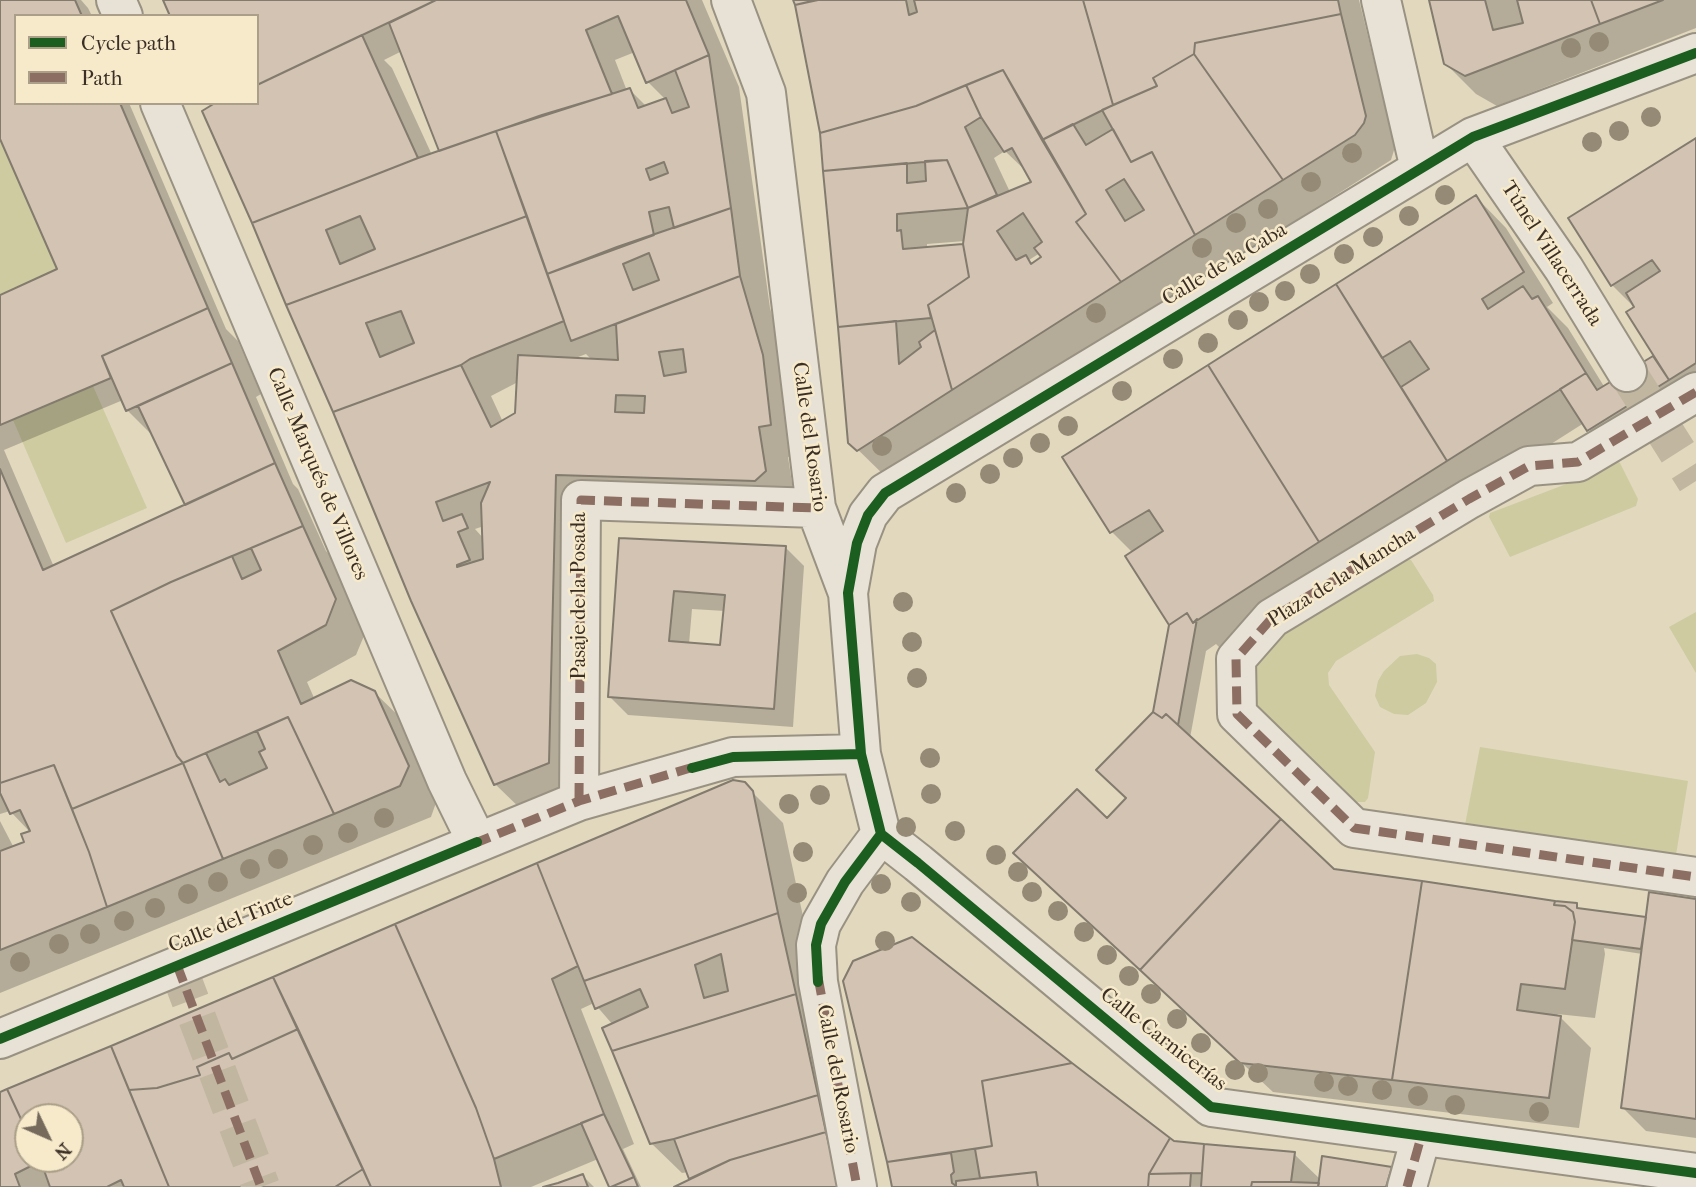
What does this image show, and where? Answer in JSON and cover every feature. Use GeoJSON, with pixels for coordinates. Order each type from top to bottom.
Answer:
{"type":"FeatureCollection","features":[{"type":"Feature","properties":{"kind":"street","name":"Calle del Rosario"},"geometry":{"type":"LineString","coordinates":[[731,0],[766,93],[816,508],[848,593],[860,754],[881,834],[845,882],[821,924],[816,945],[818,982],[857,1187]]}},
{"type":"Feature","properties":{"kind":"street"},"geometry":{"type":"LineString","coordinates":[[1381,0],[1420,169]]}},
{"type":"Feature","properties":{"kind":"street","name":"Calle de la Caba"},"geometry":{"type":"LineString","coordinates":[[848,593],[857,542],[868,515],[885,493],[1473,137],[1696,53]]}},
{"type":"Feature","properties":{"kind":"street","name":"Calle Marqués de Villores"},"geometry":{"type":"LineString","coordinates":[[161,105],[447,781],[477,842]]}},
{"type":"Feature","properties":{"kind":"street","name":"Túnel Villacerrada"},"geometry":{"type":"LineString","coordinates":[[1473,137],[1564,269],[1627,372]]}},
{"type":"Feature","properties":{"kind":"street","name":"Plaza de la Mancha"},"geometry":{"type":"LineString","coordinates":[[1696,392],[1578,462],[1529,467],[1469,499],[1272,618],[1236,659],[1237,714],[1354,828],[1696,877]]}},
{"type":"Feature","properties":{"kind":"street","name":"Pasaje de la Posada"},"geometry":{"type":"LineString","coordinates":[[579,801],[581,500],[816,508]]}},
{"type":"Feature","properties":{"kind":"street","name":"Calle del Tinte"},"geometry":{"type":"LineString","coordinates":[[0,1039],[579,801],[733,757],[860,754]]}},
{"type":"Feature","properties":{"kind":"street","name":"Calle Carnicerías"},"geometry":{"type":"LineString","coordinates":[[881,834],[1211,1107],[1696,1173]]}},
{"type":"Feature","properties":{"kind":"street"},"geometry":{"type":"LineString","coordinates":[[1407,1187],[1421,1137]]}},
{"type":"Feature","properties":{"kind":"shaded area"},"geometry":{"type":"Polygon","coordinates":[[[0,139],[57,269],[0,295],[0,139]]]}},
{"type":"Feature","properties":{"kind":"shaded area"},"geometry":{"type":"Polygon","coordinates":[[[93,386],[147,508],[66,543],[13,420],[93,386]]]}},
{"type":"Feature","properties":{"kind":"shaded area"},"geometry":{"type":"Polygon","coordinates":[[[1617,461],[1638,499],[1636,506],[1510,557],[1489,517],[1490,513],[1598,472],[1617,461]]]}},
{"type":"Feature","properties":{"kind":"shaded area"},"geometry":{"type":"Polygon","coordinates":[[[1405,558],[1411,560],[1434,601],[1336,661],[1328,673],[1329,685],[1375,752],[1368,798],[1365,802],[1350,802],[1262,720],[1253,698],[1254,672],[1270,644],[1405,558]]]}},
{"type":"Feature","properties":{"kind":"shaded area"},"geometry":{"type":"Polygon","coordinates":[[[1696,612],[1696,673],[1669,627],[1696,612]]]}},
{"type":"Feature","properties":{"kind":"shaded area"},"geometry":{"type":"Polygon","coordinates":[[[1417,654],[1436,664],[1437,682],[1426,703],[1408,715],[1394,714],[1380,707],[1375,696],[1378,681],[1384,671],[1400,656],[1417,654]]]}},
{"type":"Feature","properties":{"kind":"shaded area"},"geometry":{"type":"Polygon","coordinates":[[[1480,747],[1688,781],[1675,861],[1464,830],[1480,747]]]}},
{"type":"Feature","properties":{"kind":"building"},"geometry":{"type":"Polygon","coordinates":[[[0,0],[75,0],[81,14],[14,14],[14,105],[121,105],[208,308],[102,356],[111,378],[0,425],[0,295],[57,269],[0,139],[0,0]]]}},
{"type":"Feature","properties":{"kind":"building"},"geometry":{"type":"Polygon","coordinates":[[[163,0],[436,0],[259,84],[259,14],[169,14],[163,0]]]}},
{"type":"Feature","properties":{"kind":"building"},"geometry":{"type":"Polygon","coordinates":[[[436,0],[686,0],[709,55],[646,83],[618,16],[586,30],[612,94],[439,151],[389,23],[436,0]]]}},
{"type":"Feature","properties":{"kind":"building"},"geometry":{"type":"Polygon","coordinates":[[[793,0],[818,0],[795,5],[793,0]]]}},
{"type":"Feature","properties":{"kind":"building"},"geometry":{"type":"Polygon","coordinates":[[[816,0],[906,0],[909,15],[917,12],[914,0],[1083,0],[1113,105],[1042,140],[1003,70],[916,106],[820,133],[795,5],[816,0]]]}},
{"type":"Feature","properties":{"kind":"building"},"geometry":{"type":"Polygon","coordinates":[[[1083,0],[1338,0],[1341,14],[1195,43],[1194,54],[1153,78],[1157,86],[1113,105],[1083,0]]]}},
{"type":"Feature","properties":{"kind":"building"},"geometry":{"type":"Polygon","coordinates":[[[1429,0],[1485,0],[1493,30],[1523,23],[1517,0],[1591,0],[1600,24],[1465,76],[1444,64],[1429,0]]]}},
{"type":"Feature","properties":{"kind":"building"},"geometry":{"type":"Polygon","coordinates":[[[1591,0],[1663,0],[1600,24],[1591,0]]]}},
{"type":"Feature","properties":{"kind":"building"},"geometry":{"type":"Polygon","coordinates":[[[1341,14],[1366,116],[1364,123],[1355,135],[1283,180],[1194,54],[1195,43],[1341,14]]]}},
{"type":"Feature","properties":{"kind":"building"},"geometry":{"type":"Polygon","coordinates":[[[362,35],[418,158],[252,223],[202,111],[212,105],[259,105],[259,84],[362,35]]]}},
{"type":"Feature","properties":{"kind":"building"},"geometry":{"type":"Polygon","coordinates":[[[1194,54],[1283,180],[1195,235],[1152,152],[1131,162],[1102,110],[1157,86],[1153,78],[1194,54]]]}},
{"type":"Feature","properties":{"kind":"building"},"geometry":{"type":"Polygon","coordinates":[[[709,55],[731,208],[674,228],[669,207],[649,212],[654,235],[547,274],[496,131],[630,88],[638,108],[666,98],[672,113],[689,107],[675,70],[709,55]],[[664,162],[646,169],[650,180],[668,173],[664,162]]]}},
{"type":"Feature","properties":{"kind":"building"},"geometry":{"type":"Polygon","coordinates":[[[1003,70],[1086,214],[1076,222],[1121,282],[952,390],[928,305],[969,277],[963,244],[968,208],[1031,182],[1012,148],[1004,152],[981,117],[966,85],[1003,70]],[[1023,213],[997,231],[1016,260],[1026,255],[1031,264],[1041,257],[1034,248],[1042,242],[1023,213]]]}},
{"type":"Feature","properties":{"kind":"building"},"geometry":{"type":"Polygon","coordinates":[[[966,85],[981,117],[965,127],[997,195],[968,208],[947,160],[823,171],[820,133],[916,106],[966,85]]]}},
{"type":"Feature","properties":{"kind":"building"},"geometry":{"type":"Polygon","coordinates":[[[1073,124],[1086,145],[1113,129],[1131,162],[1152,152],[1195,235],[1121,282],[1076,222],[1086,214],[1042,140],[1073,124]],[[1124,179],[1106,190],[1125,221],[1144,210],[1124,179]]]}},
{"type":"Feature","properties":{"kind":"building"},"geometry":{"type":"Polygon","coordinates":[[[496,131],[527,216],[286,305],[252,223],[418,158],[496,131]],[[360,216],[326,230],[340,264],[375,249],[360,216]]]}},
{"type":"Feature","properties":{"kind":"building"},"geometry":{"type":"Polygon","coordinates":[[[1696,138],[1696,363],[1669,380],[1626,312],[1634,307],[1626,293],[1660,271],[1652,260],[1611,286],[1568,218],[1696,138]]]}},
{"type":"Feature","properties":{"kind":"building"},"geometry":{"type":"Polygon","coordinates":[[[947,160],[968,208],[897,214],[897,231],[901,230],[903,249],[963,244],[969,277],[928,305],[931,318],[838,327],[823,171],[907,163],[907,183],[926,181],[925,161],[947,160]]]}},
{"type":"Feature","properties":{"kind":"building"},"geometry":{"type":"Polygon","coordinates":[[[1476,195],[1524,272],[1482,299],[1488,309],[1523,286],[1532,299],[1538,296],[1586,373],[1447,461],[1401,387],[1429,369],[1410,341],[1382,358],[1336,284],[1476,195]]]}},
{"type":"Feature","properties":{"kind":"building"},"geometry":{"type":"Polygon","coordinates":[[[731,208],[740,276],[571,341],[547,274],[731,208]],[[649,253],[623,264],[633,290],[659,280],[649,253]]]}},
{"type":"Feature","properties":{"kind":"building"},"geometry":{"type":"Polygon","coordinates":[[[527,216],[564,321],[461,365],[333,412],[286,305],[527,216]],[[401,311],[366,323],[380,357],[414,343],[401,311]]]}},
{"type":"Feature","properties":{"kind":"building"},"geometry":{"type":"Polygon","coordinates":[[[740,276],[763,355],[771,425],[759,427],[766,471],[755,481],[556,475],[549,763],[494,785],[411,601],[333,412],[461,365],[491,427],[515,413],[518,355],[618,360],[616,324],[740,276]],[[683,349],[659,352],[664,376],[686,372],[683,349]],[[616,395],[615,412],[644,413],[645,396],[616,395]],[[490,482],[436,502],[443,521],[462,514],[468,528],[458,532],[470,560],[457,567],[483,559],[481,503],[490,482]]]}},
{"type":"Feature","properties":{"kind":"building"},"geometry":{"type":"Polygon","coordinates":[[[1336,284],[1447,461],[1319,542],[1208,365],[1336,284]]]}},
{"type":"Feature","properties":{"kind":"building"},"geometry":{"type":"Polygon","coordinates":[[[208,308],[232,363],[126,411],[102,356],[208,308]]]}},
{"type":"Feature","properties":{"kind":"building"},"geometry":{"type":"Polygon","coordinates":[[[896,321],[899,364],[921,347],[919,342],[935,330],[952,390],[857,451],[848,443],[838,327],[896,321]]]}},
{"type":"Feature","properties":{"kind":"building"},"geometry":{"type":"Polygon","coordinates":[[[1653,356],[1669,380],[1587,431],[1560,389],[1586,373],[1597,390],[1653,356]]]}},
{"type":"Feature","properties":{"kind":"building"},"geometry":{"type":"Polygon","coordinates":[[[232,363],[275,463],[185,505],[138,406],[232,363]]]}},
{"type":"Feature","properties":{"kind":"building"},"geometry":{"type":"Polygon","coordinates":[[[1208,365],[1319,542],[1193,623],[1187,613],[1169,625],[1125,556],[1163,531],[1149,510],[1110,533],[1062,457],[1208,365]]]}},
{"type":"Feature","properties":{"kind":"building"},"geometry":{"type":"Polygon","coordinates":[[[275,463],[303,526],[171,582],[111,611],[177,756],[183,763],[72,809],[54,765],[0,783],[0,469],[43,570],[275,463]]]}},
{"type":"Feature","properties":{"kind":"building"},"geometry":{"type":"Polygon","coordinates":[[[303,526],[336,599],[326,625],[278,651],[301,704],[351,680],[375,691],[409,766],[400,786],[334,814],[288,717],[183,763],[177,756],[111,611],[232,556],[242,579],[261,570],[251,548],[303,526]]]}},
{"type":"Feature","properties":{"kind":"building"},"geometry":{"type":"Polygon","coordinates":[[[619,538],[786,546],[774,709],[608,697],[619,538]],[[674,591],[669,641],[720,645],[725,595],[674,591]]]}},
{"type":"Feature","properties":{"kind":"building"},"geometry":{"type":"Polygon","coordinates":[[[1187,613],[1193,623],[1197,619],[1178,725],[1166,714],[1162,718],[1153,712],[1169,625],[1187,613]]]}},
{"type":"Feature","properties":{"kind":"building"},"geometry":{"type":"Polygon","coordinates":[[[1153,712],[1162,718],[1166,714],[1281,819],[1140,970],[1013,853],[1077,789],[1107,818],[1126,798],[1096,770],[1153,712]]]}},
{"type":"Feature","properties":{"kind":"building"},"geometry":{"type":"Polygon","coordinates":[[[288,717],[334,814],[223,859],[183,763],[206,753],[220,782],[225,779],[229,785],[267,768],[259,752],[265,749],[257,731],[288,717]]]}},
{"type":"Feature","properties":{"kind":"building"},"geometry":{"type":"Polygon","coordinates":[[[183,763],[223,859],[107,907],[72,809],[183,763]]]}},
{"type":"Feature","properties":{"kind":"building"},"geometry":{"type":"Polygon","coordinates":[[[54,765],[89,852],[107,907],[0,950],[0,851],[24,842],[21,834],[30,831],[20,810],[10,814],[0,793],[0,783],[54,765]]]}},
{"type":"Feature","properties":{"kind":"building"},"geometry":{"type":"Polygon","coordinates":[[[733,780],[745,782],[753,791],[778,913],[584,981],[537,863],[733,780]]]}},
{"type":"Feature","properties":{"kind":"building"},"geometry":{"type":"Polygon","coordinates":[[[1281,819],[1334,869],[1422,881],[1392,1080],[1240,1063],[1140,970],[1281,819]]]}},
{"type":"Feature","properties":{"kind":"building"},"geometry":{"type":"Polygon","coordinates":[[[537,863],[578,966],[552,979],[604,1114],[494,1159],[476,1108],[395,924],[537,863]]]}},
{"type":"Feature","properties":{"kind":"building"},"geometry":{"type":"Polygon","coordinates":[[[1422,881],[1555,901],[1554,905],[1565,906],[1573,912],[1575,922],[1565,989],[1521,984],[1517,1010],[1561,1016],[1549,1098],[1392,1080],[1422,881]]]}},
{"type":"Feature","properties":{"kind":"building"},"geometry":{"type":"Polygon","coordinates":[[[1649,892],[1696,899],[1696,1119],[1621,1108],[1649,892]]]}},
{"type":"Feature","properties":{"kind":"building"},"geometry":{"type":"Polygon","coordinates":[[[1555,901],[1577,903],[1577,908],[1646,917],[1641,949],[1572,940],[1575,922],[1573,912],[1565,906],[1554,905],[1555,901]]]}},
{"type":"Feature","properties":{"kind":"building"},"geometry":{"type":"Polygon","coordinates":[[[778,913],[796,994],[612,1051],[602,1028],[648,1007],[640,989],[595,1009],[584,981],[778,913]],[[721,954],[695,965],[704,998],[728,991],[721,954]]]}},
{"type":"Feature","properties":{"kind":"building"},"geometry":{"type":"Polygon","coordinates":[[[395,924],[476,1108],[501,1187],[371,1187],[273,977],[395,924]]]}},
{"type":"Feature","properties":{"kind":"building"},"geometry":{"type":"Polygon","coordinates":[[[912,937],[1072,1063],[982,1081],[992,1146],[887,1162],[843,981],[853,961],[912,937]]]}},
{"type":"Feature","properties":{"kind":"building"},"geometry":{"type":"Polygon","coordinates":[[[273,977],[298,1029],[232,1059],[229,1053],[197,1067],[200,1075],[157,1088],[129,1090],[111,1046],[273,977]]]}},
{"type":"Feature","properties":{"kind":"building"},"geometry":{"type":"Polygon","coordinates":[[[796,994],[818,1095],[650,1144],[612,1051],[796,994]]]}},
{"type":"Feature","properties":{"kind":"building"},"geometry":{"type":"Polygon","coordinates":[[[298,1029],[363,1169],[335,1187],[169,1187],[129,1090],[157,1088],[200,1075],[197,1067],[229,1053],[232,1059],[298,1029]]]}},
{"type":"Feature","properties":{"kind":"building"},"geometry":{"type":"Polygon","coordinates":[[[111,1046],[169,1187],[124,1187],[121,1180],[107,1187],[50,1187],[45,1173],[84,1173],[84,1103],[14,1104],[7,1089],[111,1046]]]}},
{"type":"Feature","properties":{"kind":"building"},"geometry":{"type":"Polygon","coordinates":[[[1072,1063],[1170,1138],[1149,1174],[1148,1187],[1038,1187],[1036,1172],[980,1178],[975,1149],[992,1146],[982,1081],[1072,1063]]]}},
{"type":"Feature","properties":{"kind":"building"},"geometry":{"type":"Polygon","coordinates":[[[7,1089],[14,1104],[14,1173],[17,1173],[15,1174],[20,1187],[0,1187],[0,1092],[7,1089]]]}},
{"type":"Feature","properties":{"kind":"building"},"geometry":{"type":"Polygon","coordinates":[[[818,1095],[826,1132],[730,1160],[689,1179],[674,1139],[818,1095]]]}},
{"type":"Feature","properties":{"kind":"building"},"geometry":{"type":"Polygon","coordinates":[[[604,1114],[634,1177],[611,1187],[581,1123],[604,1114]]]}},
{"type":"Feature","properties":{"kind":"building"},"geometry":{"type":"Polygon","coordinates":[[[826,1132],[839,1187],[674,1187],[730,1160],[826,1132]]]}},
{"type":"Feature","properties":{"kind":"building"},"geometry":{"type":"Polygon","coordinates":[[[1170,1138],[1174,1141],[1204,1144],[1202,1173],[1149,1174],[1170,1138]]]}},
{"type":"Feature","properties":{"kind":"building"},"geometry":{"type":"Polygon","coordinates":[[[1204,1144],[1295,1152],[1291,1182],[1252,1182],[1251,1187],[1201,1187],[1204,1144]]]}},
{"type":"Feature","properties":{"kind":"building"},"geometry":{"type":"Polygon","coordinates":[[[951,1153],[954,1172],[951,1175],[952,1183],[956,1186],[956,1181],[1036,1172],[1038,1187],[892,1187],[887,1162],[951,1153]]]}},
{"type":"Feature","properties":{"kind":"building"},"geometry":{"type":"Polygon","coordinates":[[[1322,1156],[1392,1167],[1386,1187],[1318,1187],[1322,1156]]]}},
{"type":"Feature","properties":{"kind":"building"},"geometry":{"type":"Polygon","coordinates":[[[363,1169],[371,1187],[335,1187],[363,1169]]]}},
{"type":"Feature","properties":{"kind":"building"},"geometry":{"type":"Polygon","coordinates":[[[1191,1173],[1190,1187],[1148,1187],[1149,1174],[1191,1173]]]}},
{"type":"Feature","properties":{"kind":"building"},"geometry":{"type":"Polygon","coordinates":[[[583,1174],[588,1187],[543,1187],[558,1183],[583,1174]]]}},
{"type":"Feature","properties":{"kind":"building"},"geometry":{"type":"Polygon","coordinates":[[[634,1177],[638,1187],[611,1187],[634,1177]]]}},
{"type":"Feature","properties":{"kind":"building"},"geometry":{"type":"Polygon","coordinates":[[[1252,1182],[1319,1183],[1318,1187],[1251,1187],[1252,1182]]]}},
{"type":"Feature","properties":{"kind":"tunnel"},"geometry":{"type":"LineString","coordinates":[[1627,372],[1696,481]]}},
{"type":"Feature","properties":{"kind":"tunnel"},"geometry":{"type":"LineString","coordinates":[[177,965],[261,1187]]}},
{"type":"Feature","properties":{"kind":"marked path"},"geometry":{"type":"LineString","coordinates":[[1696,392],[1578,462],[1529,466],[1469,499],[1272,618],[1236,659],[1237,714],[1354,828],[1696,877]]}},
{"type":"Feature","properties":{"kind":"marked path"},"geometry":{"type":"LineString","coordinates":[[579,801],[581,500],[816,508]]}},
{"type":"Feature","properties":{"kind":"marked path"},"geometry":{"type":"LineString","coordinates":[[473,844],[579,801],[697,766]]}},
{"type":"Feature","properties":{"kind":"marked path"},"geometry":{"type":"LineString","coordinates":[[177,965],[261,1187]]}},
{"type":"Feature","properties":{"kind":"marked path"},"geometry":{"type":"LineString","coordinates":[[818,977],[857,1187]]}},
{"type":"Feature","properties":{"kind":"marked path"},"geometry":{"type":"LineString","coordinates":[[1407,1187],[1421,1137]]}},
{"type":"Feature","properties":{"kind":"cycle path"},"geometry":{"type":"LineString","coordinates":[[818,982],[816,945],[821,924],[845,882],[881,834],[861,754],[848,593],[857,543],[868,515],[885,493],[1473,137],[1696,53]]}},
{"type":"Feature","properties":{"kind":"cycle path"},"geometry":{"type":"LineString","coordinates":[[692,768],[733,757],[861,754]]}},
{"type":"Feature","properties":{"kind":"cycle path"},"geometry":{"type":"LineString","coordinates":[[881,834],[1211,1107],[1696,1173]]}},
{"type":"Feature","properties":{"kind":"cycle path"},"geometry":{"type":"LineString","coordinates":[[0,1039],[477,842]]}}]}
